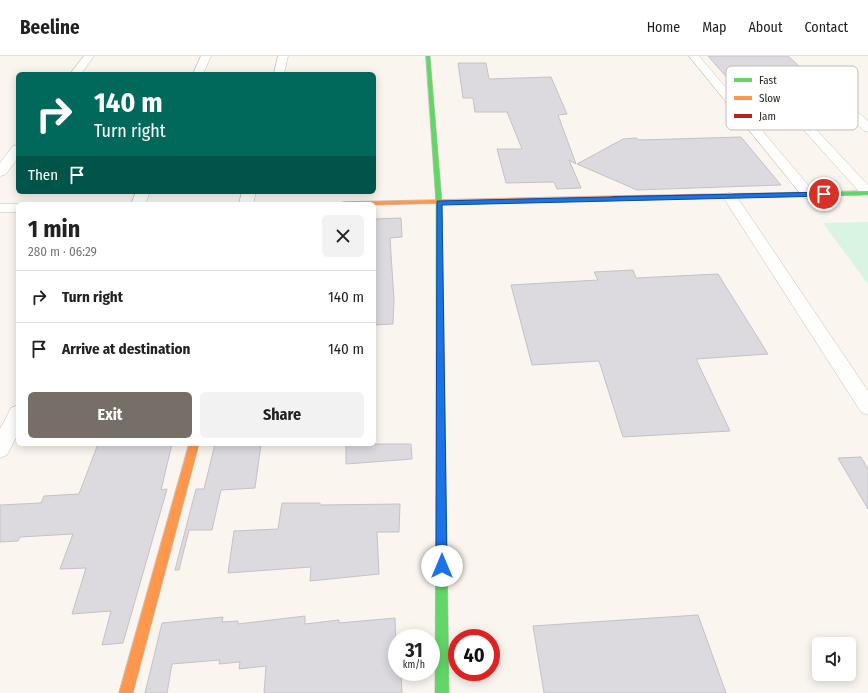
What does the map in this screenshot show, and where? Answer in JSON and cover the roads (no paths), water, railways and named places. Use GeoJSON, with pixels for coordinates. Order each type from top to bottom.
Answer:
{"type":"FeatureCollection","features":[{"type":"Feature","properties":{"kind":"street"},"geometry":{"type":"LineString","coordinates":[[77,72],[89,56]]}},
{"type":"Feature","properties":{"kind":"street"},"geometry":{"type":"LineString","coordinates":[[199,72],[206,56]]}},
{"type":"Feature","properties":{"kind":"street"},"geometry":{"type":"LineString","coordinates":[[279,72],[283,56]]}},
{"type":"Feature","properties":{"kind":"street"},"geometry":{"type":"LineString","coordinates":[[428,56],[439,203],[442,693]]}},
{"type":"Feature","properties":{"kind":"street"},"geometry":{"type":"LineString","coordinates":[[694,56],[726,95]]}},
{"type":"Feature","properties":{"kind":"street"},"geometry":{"type":"LineString","coordinates":[[858,119],[868,128]]}},
{"type":"Feature","properties":{"kind":"street"},"geometry":{"type":"LineString","coordinates":[[755,130],[809,195]]}},
{"type":"Feature","properties":{"kind":"street"},"geometry":{"type":"LineString","coordinates":[[810,130],[868,193]]}},
{"type":"Feature","properties":{"kind":"street"},"geometry":{"type":"LineString","coordinates":[[0,172],[16,152]]}},
{"type":"Feature","properties":{"kind":"street"},"geometry":{"type":"LineString","coordinates":[[376,204],[868,193]]}},
{"type":"Feature","properties":{"kind":"street"},"geometry":{"type":"LineString","coordinates":[[730,197],[868,407]]}},
{"type":"Feature","properties":{"kind":"street"},"geometry":{"type":"LineString","coordinates":[[0,208],[16,208]]}},
{"type":"Feature","properties":{"kind":"street"},"geometry":{"type":"LineString","coordinates":[[0,449],[16,417]]}},
{"type":"Feature","properties":{"kind":"street"},"geometry":{"type":"LineString","coordinates":[[126,693],[193,446]]}}]}
